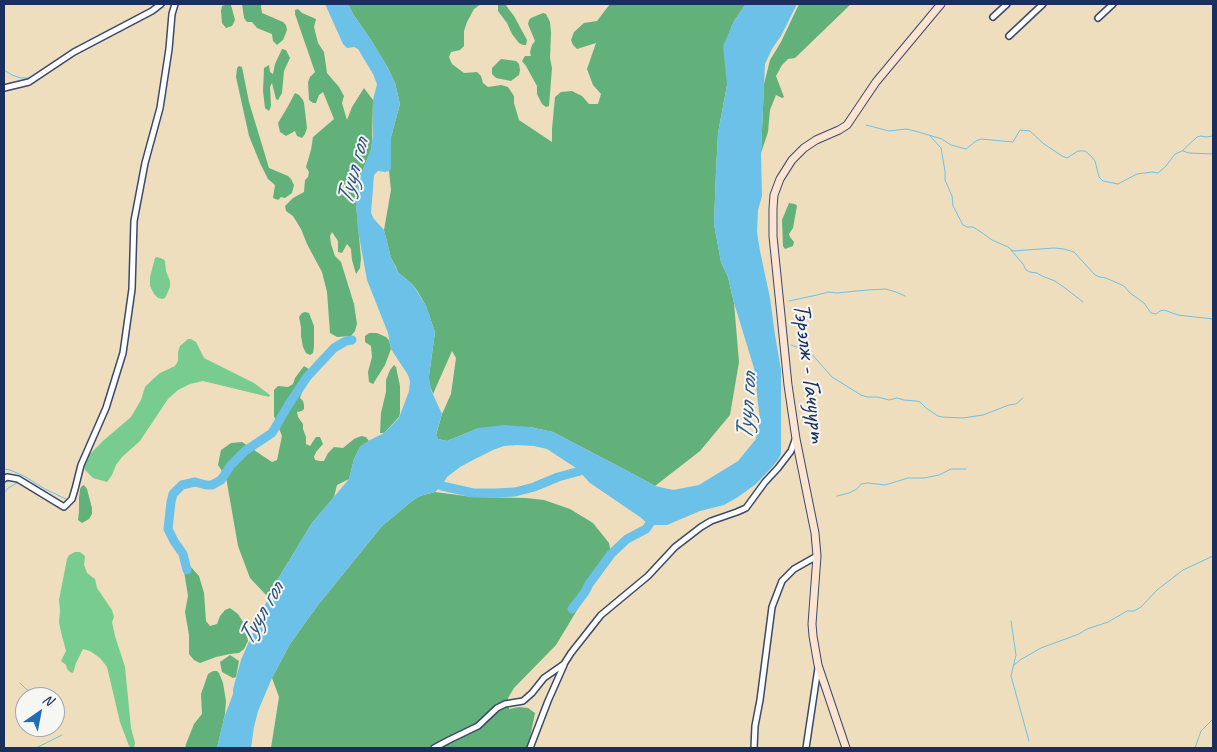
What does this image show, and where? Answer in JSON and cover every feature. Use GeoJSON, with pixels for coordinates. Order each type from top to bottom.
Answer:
{"type":"FeatureCollection","features":[{"type":"Feature","properties":{"kind":"main road","name":"Тэрэлж - Гачуурт"},"geometry":{"type":"LineString","coordinates":[[846,748],[818,665],[812,624],[817,556],[815,533],[796,439],[788,385],[773,236],[773,208],[776,186],[792,160],[804,148],[816,140],[847,125],[876,82],[941,4]]}},
{"type":"Feature","properties":{"kind":"street"},"geometry":{"type":"LineString","coordinates":[[4,88],[29,82],[74,52],[161,4]]}},
{"type":"Feature","properties":{"kind":"street"},"geometry":{"type":"LineString","coordinates":[[4,479],[7,477],[18,479],[64,507],[72,498],[76,489],[81,465],[106,408],[123,353],[132,289],[134,221],[145,163],[160,108],[172,14],[175,4]]}},
{"type":"Feature","properties":{"kind":"street"},"geometry":{"type":"LineString","coordinates":[[993,17],[1007,4]]}},
{"type":"Feature","properties":{"kind":"street"},"geometry":{"type":"LineString","coordinates":[[1009,36],[1043,4]]}},
{"type":"Feature","properties":{"kind":"street"},"geometry":{"type":"LineString","coordinates":[[1098,18],[1113,4]]}},
{"type":"Feature","properties":{"kind":"street"},"geometry":{"type":"LineString","coordinates":[[530,748],[564,664],[601,615],[648,576],[676,547],[701,527],[711,521],[746,508],[791,451],[796,439]]}},
{"type":"Feature","properties":{"kind":"street"},"geometry":{"type":"LineString","coordinates":[[754,748],[755,726],[772,607],[782,581],[794,569],[817,556]]}},
{"type":"Feature","properties":{"kind":"street"},"geometry":{"type":"LineString","coordinates":[[437,747],[478,726],[497,708],[505,704],[523,702],[544,678],[564,664]]}},
{"type":"Feature","properties":{"kind":"street"},"geometry":{"type":"LineString","coordinates":[[806,748],[818,665]]}},
{"type":"Feature","properties":{"kind":"green space"},"geometry":{"type":"Polygon","coordinates":[[[242,4],[262,4],[262,13],[283,22],[287,30],[283,40],[277,45],[273,41],[272,34],[257,28],[252,22],[247,22],[244,18],[242,4]]]}},
{"type":"Feature","properties":{"kind":"green space"},"geometry":{"type":"Polygon","coordinates":[[[348,4],[481,4],[474,9],[467,22],[464,31],[464,46],[460,50],[451,52],[449,57],[452,64],[464,73],[477,72],[481,76],[483,83],[488,87],[501,85],[508,87],[514,96],[519,120],[552,142],[555,97],[561,92],[572,91],[582,96],[589,104],[598,104],[601,94],[593,85],[587,69],[596,43],[577,49],[571,40],[574,32],[584,23],[597,21],[610,4],[746,4],[734,21],[729,33],[727,85],[718,133],[716,172],[714,224],[721,262],[728,277],[734,303],[739,362],[730,415],[700,451],[655,486],[553,432],[530,427],[479,428],[447,441],[438,439],[436,435],[442,414],[451,394],[456,358],[452,351],[433,394],[429,383],[429,376],[435,332],[426,306],[418,292],[398,272],[391,258],[384,230],[391,190],[389,171],[391,168],[391,137],[400,104],[395,83],[388,68],[348,4]]]}},
{"type":"Feature","properties":{"kind":"green space"},"geometry":{"type":"Polygon","coordinates":[[[498,4],[505,4],[514,16],[527,40],[526,45],[519,43],[512,34],[498,11],[498,4]]]}},
{"type":"Feature","properties":{"kind":"green space"},"geometry":{"type":"Polygon","coordinates":[[[799,4],[851,4],[795,58],[788,59],[782,65],[776,76],[784,97],[776,95],[770,110],[768,132],[761,153],[764,84],[770,60],[799,4]]]}},
{"type":"Feature","properties":{"kind":"green space"},"geometry":{"type":"Polygon","coordinates":[[[231,5],[235,20],[232,26],[226,28],[222,23],[221,11],[222,6],[231,5]]]}},
{"type":"Feature","properties":{"kind":"green space"},"geometry":{"type":"Polygon","coordinates":[[[298,9],[302,13],[316,19],[314,27],[318,43],[324,52],[327,73],[344,96],[342,103],[347,120],[352,107],[364,88],[373,100],[371,150],[357,184],[356,204],[361,258],[360,268],[356,274],[351,249],[347,244],[342,253],[338,252],[338,241],[332,232],[330,236],[335,256],[341,262],[354,304],[357,324],[351,336],[337,337],[330,333],[327,292],[322,272],[301,229],[293,216],[286,211],[285,206],[293,198],[304,192],[305,180],[309,172],[306,167],[313,137],[334,119],[323,92],[319,95],[316,103],[309,100],[308,82],[315,72],[295,14],[295,10],[298,9]]]}},
{"type":"Feature","properties":{"kind":"green space"},"geometry":{"type":"Polygon","coordinates":[[[543,13],[546,14],[550,22],[551,33],[550,58],[552,68],[549,106],[546,107],[542,104],[537,94],[537,86],[522,61],[525,56],[531,56],[530,52],[535,41],[528,24],[529,20],[543,13]]]}},
{"type":"Feature","properties":{"kind":"green space"},"geometry":{"type":"Polygon","coordinates":[[[282,49],[286,50],[290,58],[284,71],[282,93],[278,100],[276,99],[272,83],[270,87],[271,106],[269,111],[265,108],[263,91],[264,68],[269,65],[270,72],[273,74],[275,64],[282,49]]]}},
{"type":"Feature","properties":{"kind":"green space"},"geometry":{"type":"Polygon","coordinates":[[[501,59],[516,61],[519,64],[519,75],[511,81],[496,78],[492,74],[492,68],[501,59]]]}},
{"type":"Feature","properties":{"kind":"green space"},"geometry":{"type":"Polygon","coordinates":[[[239,66],[242,67],[249,102],[269,168],[288,176],[294,185],[292,193],[285,198],[281,197],[278,200],[273,198],[275,185],[268,179],[249,136],[236,77],[239,66]]]}},
{"type":"Feature","properties":{"kind":"green space"},"geometry":{"type":"Polygon","coordinates":[[[295,93],[299,95],[304,103],[307,128],[302,138],[297,136],[295,131],[286,136],[280,132],[278,123],[295,93]]]}},
{"type":"Feature","properties":{"kind":"green space"},"geometry":{"type":"Polygon","coordinates":[[[789,203],[797,206],[793,228],[789,234],[794,242],[793,246],[785,249],[783,246],[782,220],[789,203]]]}},
{"type":"Feature","properties":{"kind":"green space"},"geometry":{"type":"Polygon","coordinates":[[[157,257],[165,261],[170,281],[167,294],[162,299],[154,294],[150,286],[150,277],[155,258],[157,257]]]}},
{"type":"Feature","properties":{"kind":"green space"},"geometry":{"type":"Polygon","coordinates":[[[305,312],[309,313],[314,326],[314,346],[313,353],[310,355],[306,353],[303,347],[301,336],[299,317],[305,312]]]}},
{"type":"Feature","properties":{"kind":"green space"},"geometry":{"type":"Polygon","coordinates":[[[369,333],[377,333],[386,337],[389,340],[391,349],[385,365],[373,384],[369,382],[368,372],[372,357],[371,346],[365,342],[365,336],[369,333]]]}},
{"type":"Feature","properties":{"kind":"green space"},"geometry":{"type":"Polygon","coordinates":[[[188,339],[196,342],[204,358],[254,383],[270,395],[269,397],[203,381],[190,384],[178,390],[168,399],[140,441],[116,465],[107,482],[93,478],[84,467],[88,456],[131,417],[141,400],[145,387],[160,373],[175,366],[178,361],[180,346],[188,339]]]}},
{"type":"Feature","properties":{"kind":"green space"},"geometry":{"type":"Polygon","coordinates":[[[394,365],[400,386],[400,413],[399,417],[384,433],[380,433],[386,380],[394,365]]]}},
{"type":"Feature","properties":{"kind":"green space"},"geometry":{"type":"Polygon","coordinates":[[[304,366],[312,371],[310,380],[303,389],[300,398],[303,401],[304,409],[297,412],[303,424],[306,444],[310,446],[316,437],[320,437],[323,444],[316,452],[315,460],[324,461],[334,447],[343,448],[361,436],[366,437],[369,441],[360,447],[354,459],[349,479],[337,485],[334,497],[312,523],[268,597],[250,578],[238,546],[226,477],[218,465],[221,450],[231,443],[242,442],[272,462],[277,460],[282,436],[274,416],[274,390],[278,386],[288,387],[293,384],[304,366]]]}},
{"type":"Feature","properties":{"kind":"green space"},"geometry":{"type":"Polygon","coordinates":[[[84,485],[87,489],[92,514],[89,519],[82,523],[78,520],[79,498],[80,489],[84,485]]]}},
{"type":"Feature","properties":{"kind":"green space"},"geometry":{"type":"Polygon","coordinates":[[[435,492],[473,497],[544,500],[570,509],[593,523],[609,543],[611,554],[556,645],[514,688],[508,698],[509,709],[528,708],[535,713],[528,748],[271,748],[279,697],[272,678],[290,644],[318,605],[382,526],[412,501],[420,496],[435,492]]]}},
{"type":"Feature","properties":{"kind":"green space"},"geometry":{"type":"Polygon","coordinates":[[[80,552],[85,556],[84,565],[87,573],[95,579],[97,588],[112,610],[115,636],[125,667],[131,728],[135,743],[134,748],[129,746],[120,722],[107,667],[100,658],[90,651],[83,649],[73,673],[61,661],[66,651],[59,622],[59,600],[67,559],[69,555],[80,552]]]}},
{"type":"Feature","properties":{"kind":"green space"},"geometry":{"type":"Polygon","coordinates":[[[186,565],[190,566],[199,576],[204,593],[206,621],[210,626],[217,624],[220,616],[225,610],[230,608],[238,614],[245,625],[248,641],[244,649],[239,653],[216,657],[200,663],[189,654],[189,635],[185,612],[188,596],[184,571],[186,565]]]}},
{"type":"Feature","properties":{"kind":"green space"},"geometry":{"type":"Polygon","coordinates":[[[230,655],[239,661],[236,677],[233,678],[222,672],[220,662],[230,655]]]}},
{"type":"Feature","properties":{"kind":"green space"},"geometry":{"type":"Polygon","coordinates":[[[213,671],[219,673],[226,701],[217,748],[185,748],[194,724],[202,714],[201,694],[208,674],[213,671]]]}},
{"type":"Feature","properties":{"kind":"water"},"geometry":{"type":"Polygon","coordinates":[[[325,4],[348,4],[388,68],[395,83],[400,104],[391,137],[391,168],[385,172],[378,171],[374,175],[371,213],[384,230],[391,258],[398,272],[413,285],[426,306],[435,332],[429,376],[431,390],[442,414],[436,434],[438,439],[447,441],[479,428],[504,425],[530,427],[553,432],[655,486],[673,490],[699,485],[738,461],[756,439],[760,420],[754,368],[728,277],[721,262],[714,224],[718,133],[727,85],[723,46],[734,21],[746,4],[797,4],[765,64],[761,153],[762,196],[758,210],[757,232],[781,370],[781,454],[773,466],[756,484],[738,497],[724,505],[700,511],[667,525],[649,525],[590,483],[576,468],[547,449],[534,446],[504,446],[475,459],[447,477],[442,486],[435,492],[420,496],[412,501],[382,526],[318,605],[290,644],[272,678],[258,711],[251,748],[217,748],[241,660],[273,587],[312,523],[349,479],[354,459],[360,447],[384,433],[399,418],[409,391],[410,381],[408,375],[391,349],[388,333],[367,280],[358,230],[357,184],[371,150],[373,100],[377,84],[358,49],[354,47],[347,48],[343,44],[325,4]]]}},
{"type":"Feature","properties":{"kind":"waterway"},"geometry":{"type":"LineString","coordinates":[[4,70],[21,78],[31,78]]}},
{"type":"Feature","properties":{"kind":"waterway"},"geometry":{"type":"LineString","coordinates":[[866,125],[889,131],[906,129],[915,131],[966,149],[981,139],[1013,142],[1020,130],[1030,131],[1044,144],[1067,158],[1078,151],[1085,151],[1095,161],[1099,177],[1103,181],[1118,184],[1137,174],[1158,173],[1175,154],[1182,151],[1197,137],[1213,136]]}},
{"type":"Feature","properties":{"kind":"waterway"},"geometry":{"type":"LineString","coordinates":[[930,136],[941,148],[945,180],[952,196],[953,206],[963,225],[973,227],[1013,251],[1054,248],[1074,252],[1095,275],[1124,286],[1144,303],[1151,313],[1156,314],[1164,310],[1178,315],[1213,319]]}},
{"type":"Feature","properties":{"kind":"waterway"},"geometry":{"type":"LineString","coordinates":[[1183,151],[1213,154]]}},
{"type":"Feature","properties":{"kind":"waterway"},"geometry":{"type":"LineString","coordinates":[[1011,250],[1026,270],[1055,281],[1083,302]]}},
{"type":"Feature","properties":{"kind":"waterway"},"geometry":{"type":"LineString","coordinates":[[789,301],[828,292],[886,289],[905,296]]}},
{"type":"Feature","properties":{"kind":"waterway"},"geometry":{"type":"LineString","coordinates":[[187,570],[183,554],[168,529],[173,494],[182,485],[195,482],[212,485],[221,480],[231,465],[245,451],[272,433],[307,377],[334,348],[346,341],[352,340]]}},
{"type":"Feature","properties":{"kind":"waterway"},"geometry":{"type":"LineString","coordinates":[[791,345],[809,351],[832,377],[861,395],[889,400],[897,398],[920,402],[926,408],[942,417],[963,418],[983,415],[1016,404],[1023,398]]}},
{"type":"Feature","properties":{"kind":"waterway"},"geometry":{"type":"LineString","coordinates":[[434,477],[442,486],[473,493],[515,492],[590,467]]}},
{"type":"Feature","properties":{"kind":"waterway"},"geometry":{"type":"LineString","coordinates":[[4,469],[24,476],[68,500]]}},
{"type":"Feature","properties":{"kind":"waterway"},"geometry":{"type":"LineString","coordinates":[[837,496],[849,493],[857,489],[861,484],[885,485],[908,478],[924,478],[939,475],[951,469],[966,469]]}},
{"type":"Feature","properties":{"kind":"waterway"},"geometry":{"type":"LineString","coordinates":[[4,493],[8,488],[19,482]]}},
{"type":"Feature","properties":{"kind":"waterway"},"geometry":{"type":"LineString","coordinates":[[572,609],[611,554],[627,539],[646,529],[655,516]]}},
{"type":"Feature","properties":{"kind":"waterway"},"geometry":{"type":"LineString","coordinates":[[1013,666],[1041,648],[1108,622],[1127,611],[1134,611],[1183,570],[1213,556]]}},
{"type":"Feature","properties":{"kind":"waterway"},"geometry":{"type":"LineString","coordinates":[[1011,621],[1016,655],[1011,676],[1029,741]]}},
{"type":"Feature","properties":{"kind":"waterway"},"geometry":{"type":"LineString","coordinates":[[20,683],[24,687]]}},
{"type":"Feature","properties":{"kind":"waterway"},"geometry":{"type":"LineString","coordinates":[[1195,748],[1201,731],[1213,719]]}},
{"type":"Feature","properties":{"kind":"waterway"},"geometry":{"type":"LineString","coordinates":[[36,748],[58,737]]}},
{"type":"Feature","properties":{"kind":"water label","name":"Туул гол"},"geometry":{"type":"Point","coordinates":[353,172]}},
{"type":"Feature","properties":{"kind":"water label","name":"Туул гол"},"geometry":{"type":"Point","coordinates":[747,407]}},
{"type":"Feature","properties":{"kind":"water label","name":"Туул гол"},"geometry":{"type":"Point","coordinates":[261,614]}}]}
